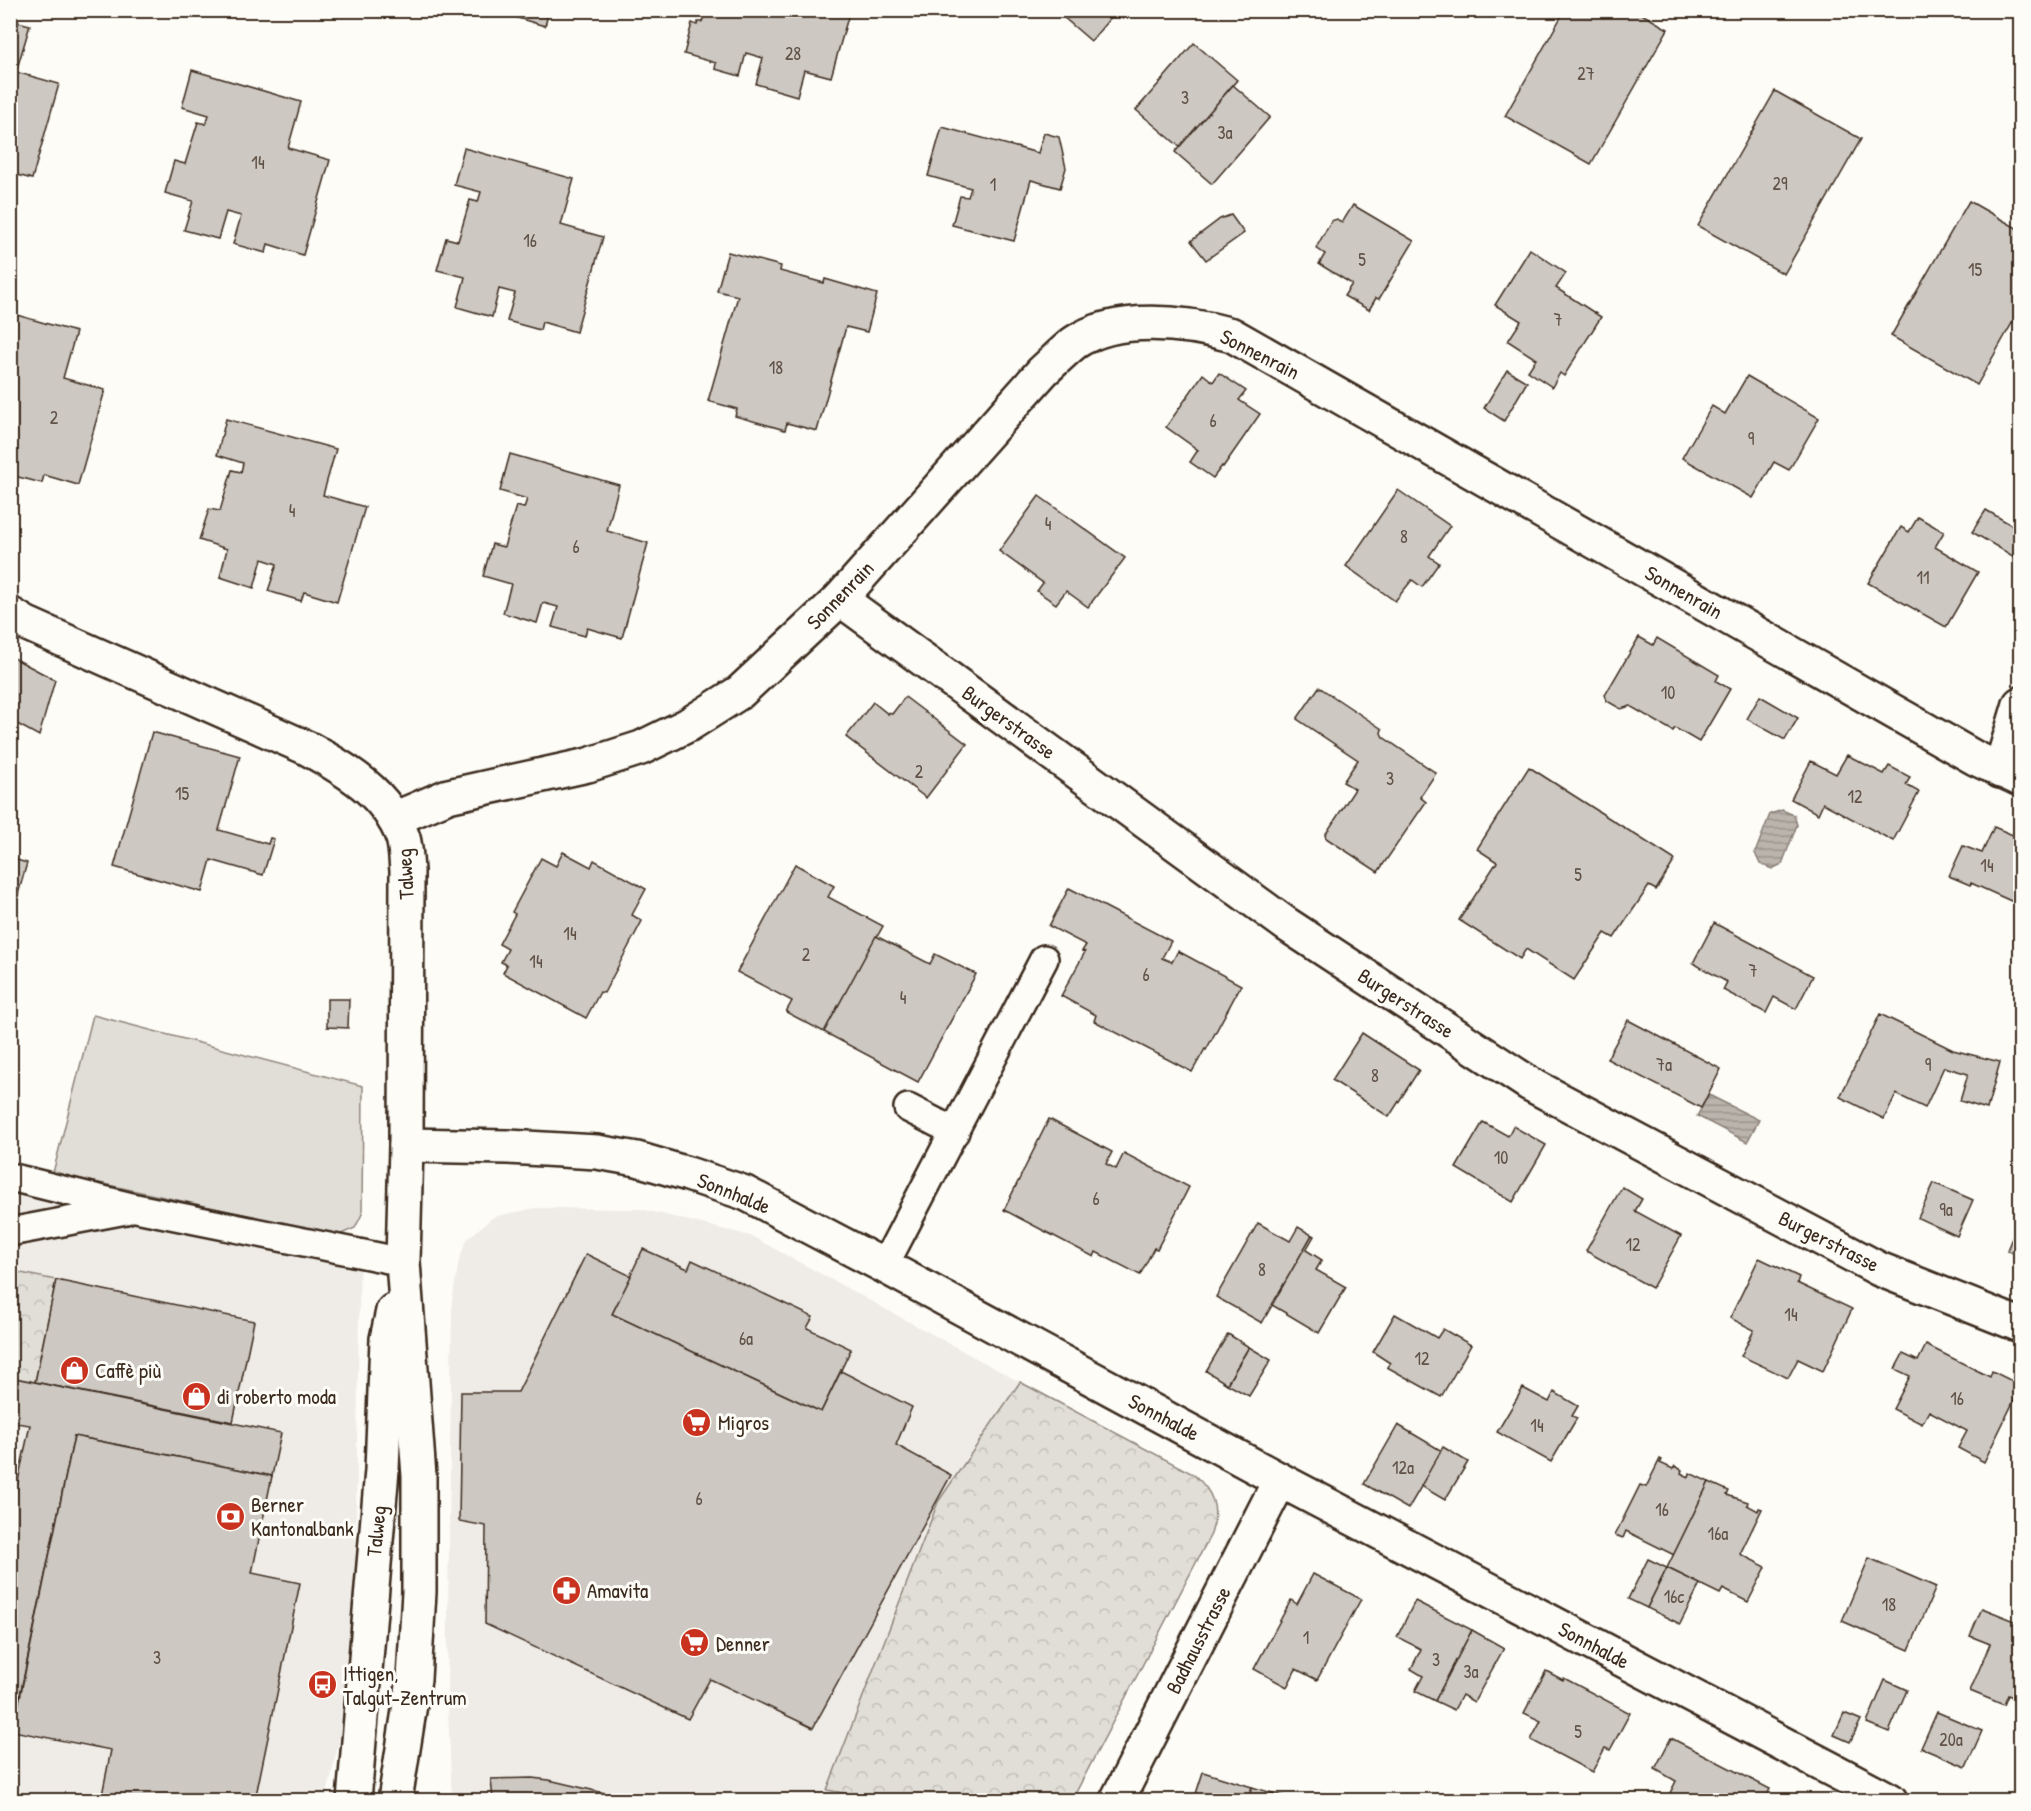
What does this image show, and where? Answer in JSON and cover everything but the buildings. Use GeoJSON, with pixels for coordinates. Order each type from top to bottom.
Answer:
{"type":"FeatureCollection","features":[{"type":"Feature","properties":{"kind":"street","name":"Sonnenrain"},"geometry":{"type":"LineString","coordinates":[[394,819],[448,796],[588,765],[641,748],[688,725],[740,692],[840,599],[1043,371],[1076,343],[1114,328],[1172,323],[1203,327],[1232,335],[2010,775]]}},
{"type":"Feature","properties":{"kind":"street","name":"Burgerstrasse"},"geometry":{"type":"LineString","coordinates":[[840,599],[1286,924],[1530,1084],[1879,1269],[2020,1324]]}},
{"type":"Feature","properties":{"kind":"street","name":"Talweg"},"geometry":{"type":"LineString","coordinates":[[10,614],[36,628],[307,748],[359,780],[377,795],[394,819],[404,840],[407,871],[406,1145],[403,1262],[419,1476],[419,1592],[414,1679],[395,1800]]}},
{"type":"Feature","properties":{"kind":"street"},"geometry":{"type":"LineString","coordinates":[[2010,775],[2020,704]]}},
{"type":"Feature","properties":{"kind":"street","name":"Sonnhalde"},"geometry":{"type":"LineString","coordinates":[[406,1145],[556,1148],[597,1152],[688,1174],[745,1193],[1280,1480],[1890,1800]]}},
{"type":"Feature","properties":{"kind":"street","name":"Talweg"},"geometry":{"type":"LineString","coordinates":[[354,1800],[381,1470],[387,1339],[403,1262]]}},
{"type":"Feature","properties":{"kind":"street","name":"Badhausstrasse"},"geometry":{"type":"LineString","coordinates":[[1117,1800],[1280,1480]]}},
{"type":"Feature","properties":{"kind":"lane"},"geometry":{"type":"LineString","coordinates":[[884,1266],[1044,958]]}},
{"type":"Feature","properties":{"kind":"lane"},"geometry":{"type":"LineString","coordinates":[[908,1108],[955,1132]]}},
{"type":"Feature","properties":{"kind":"lane"},"geometry":{"type":"LineString","coordinates":[[10,1177],[136,1208],[403,1262]]}},
{"type":"Feature","properties":{"kind":"lane"},"geometry":{"type":"LineString","coordinates":[[10,1232],[136,1208]]}},
{"type":"Feature","properties":{"kind":"shaded area"},"geometry":{"type":"Polygon","coordinates":[[[1782,810],[1794,815],[1797,825],[1782,864],[1772,869],[1760,864],[1755,853],[1770,814],[1782,810]]]}},
{"type":"Feature","properties":{"kind":"shaded area"},"geometry":{"type":"Polygon","coordinates":[[[1709,1095],[1759,1120],[1747,1142],[1697,1116],[1709,1095]]]}},
{"type":"Feature","properties":{"kind":"shaded area"},"geometry":{"type":"Polygon","coordinates":[[[10,1169],[360,1239],[354,1672],[326,1800],[11,1800],[10,1169]]]}},
{"type":"Feature","properties":{"kind":"shaded area"},"geometry":{"type":"Polygon","coordinates":[[[535,1208],[641,1209],[751,1236],[1193,1474],[1204,1484],[1210,1491],[1215,1512],[1215,1524],[1211,1534],[1072,1800],[452,1800],[447,1690],[452,1301],[459,1260],[467,1239],[493,1217],[535,1208]]]}},
{"type":"Feature","properties":{"kind":"green space"},"geometry":{"type":"Polygon","coordinates":[[[93,1015],[363,1086],[362,1214],[355,1228],[339,1235],[53,1173],[93,1015]]]}},
{"type":"Feature","properties":{"kind":"green space"},"geometry":{"type":"Polygon","coordinates":[[[11,1271],[56,1280],[35,1382],[11,1377],[11,1271]]]}},
{"type":"Feature","properties":{"kind":"green space"},"geometry":{"type":"Polygon","coordinates":[[[1020,1382],[1193,1474],[1206,1487],[1213,1501],[1215,1516],[1211,1534],[1072,1800],[881,1800],[827,1790],[938,1502],[1020,1382]]]}},
{"type":"Feature","properties":{"kind":"place","name":"Caffè più"},"geometry":{"type":"Point","coordinates":[74,1370]}},
{"type":"Feature","properties":{"kind":"place","name":"di roberto moda"},"geometry":{"type":"Point","coordinates":[196,1396]}},
{"type":"Feature","properties":{"kind":"place","name":"Migros"},"geometry":{"type":"Point","coordinates":[697,1422]}},
{"type":"Feature","properties":{"kind":"place","name":"Berner Kantonalbank"},"geometry":{"type":"Point","coordinates":[230,1516]}},
{"type":"Feature","properties":{"kind":"place","name":"Amavita"},"geometry":{"type":"Point","coordinates":[566,1590]}},
{"type":"Feature","properties":{"kind":"place","name":"Denner"},"geometry":{"type":"Point","coordinates":[695,1643]}},
{"type":"Feature","properties":{"kind":"place","name":"Ittigen, Talgut-Zentrum"},"geometry":{"type":"Point","coordinates":[322,1685]}}]}
